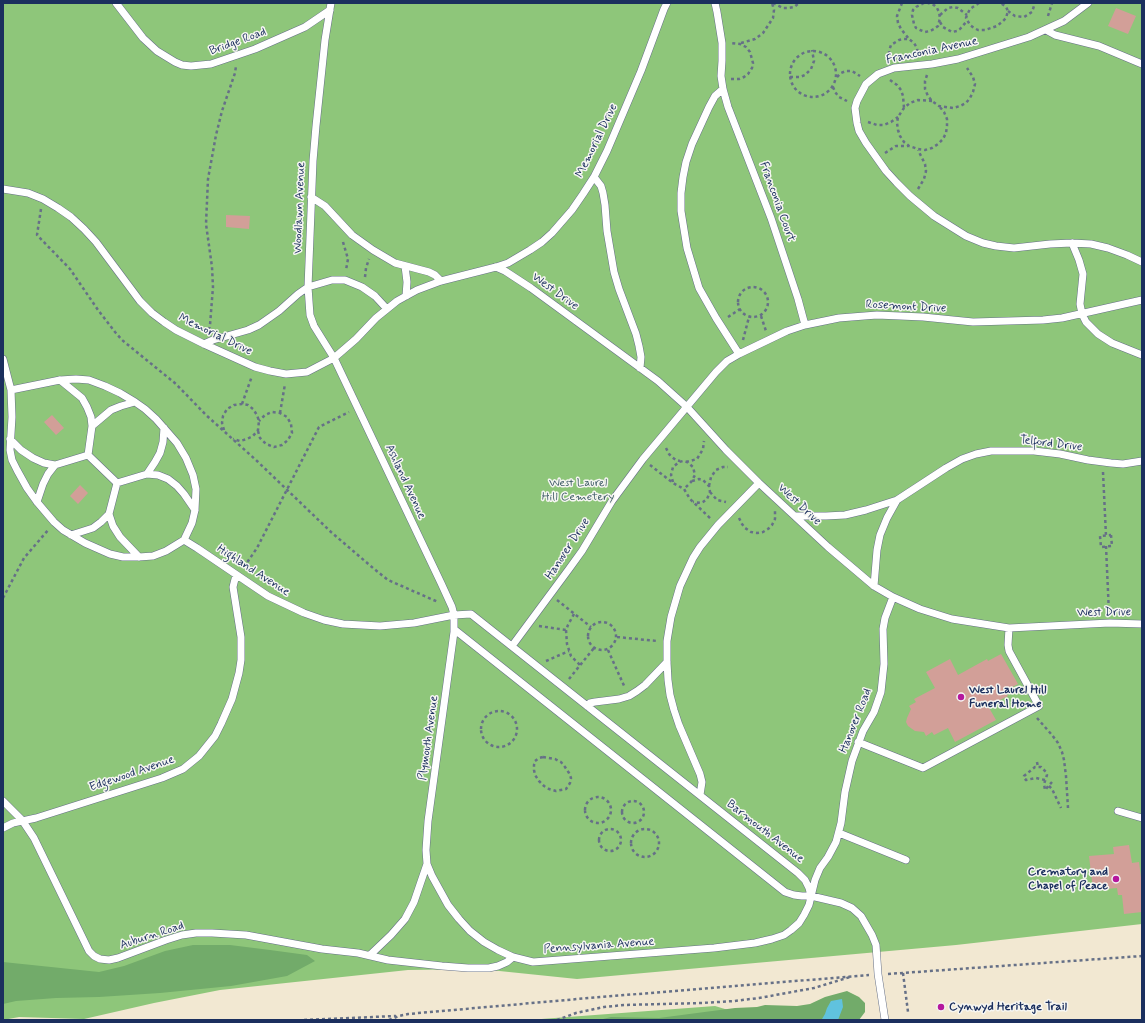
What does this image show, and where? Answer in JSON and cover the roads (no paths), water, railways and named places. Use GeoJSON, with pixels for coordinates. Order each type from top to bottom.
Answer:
{"type":"FeatureCollection","features":[{"type":"Feature","properties":{"kind":"lane","name":"Bridge Road"},"geometry":{"type":"LineString","coordinates":[[116,3],[150,45],[157,51],[182,65],[201,66],[235,57],[305,27],[330,7]]}},
{"type":"Feature","properties":{"kind":"lane","name":"Memorial Drive"},"geometry":{"type":"LineString","coordinates":[[3,189],[28,193],[43,199],[58,208],[84,229],[106,255],[131,290],[152,313],[176,330],[255,367],[286,374],[307,372],[334,358],[347,348],[376,318],[406,296],[441,281],[508,263],[542,242],[552,233],[572,210],[594,177],[607,152],[641,71],[667,3]]}},
{"type":"Feature","properties":{"kind":"lane","name":"Franconia Court"},"geometry":{"type":"LineString","coordinates":[[715,3],[722,43],[722,89],[771,218],[798,299],[805,325]]}},
{"type":"Feature","properties":{"kind":"lane","name":"Franconia Avenue"},"geometry":{"type":"LineString","coordinates":[[1088,3],[1064,22],[1009,44],[958,59],[932,64],[894,68],[878,74],[866,84],[857,101],[855,114],[859,131],[886,171],[910,196],[934,216],[966,236],[983,243],[1014,248],[1050,244],[1091,244],[1128,255],[1142,262]]}},
{"type":"Feature","properties":{"kind":"lane","name":"Woodlawn Avenue"},"geometry":{"type":"LineString","coordinates":[[330,7],[316,126],[311,197],[308,287],[310,315],[314,326],[334,358]]}},
{"type":"Feature","properties":{"kind":"lane"},"geometry":{"type":"LineString","coordinates":[[1046,30],[1054,35],[1099,46],[1142,64]]}},
{"type":"Feature","properties":{"kind":"lane"},"geometry":{"type":"LineString","coordinates":[[722,89],[709,107],[692,144],[683,177],[681,211],[687,248],[699,288],[706,302],[739,354]]}},
{"type":"Feature","properties":{"kind":"lane"},"geometry":{"type":"LineString","coordinates":[[594,177],[601,186],[603,193],[607,231],[614,272],[638,340],[641,357],[640,368]]}},
{"type":"Feature","properties":{"kind":"lane"},"geometry":{"type":"LineString","coordinates":[[311,197],[325,206],[352,235],[373,250],[387,259],[405,266],[429,272],[441,281]]}},
{"type":"Feature","properties":{"kind":"lane"},"geometry":{"type":"LineString","coordinates":[[1072,243],[1083,274],[1080,304],[1082,314],[1086,322],[1098,334],[1112,343],[1142,355]]}},
{"type":"Feature","properties":{"kind":"lane"},"geometry":{"type":"LineString","coordinates":[[405,266],[407,282],[406,296]]}},
{"type":"Feature","properties":{"kind":"lane","name":"West Drive"},"geometry":{"type":"LineString","coordinates":[[496,267],[505,271],[531,288],[658,381],[687,407],[770,494],[874,586],[893,597],[920,609],[952,619],[1009,628],[1110,623],[1142,624]]}},
{"type":"Feature","properties":{"kind":"lane"},"geometry":{"type":"LineString","coordinates":[[204,344],[259,325],[280,311],[308,287],[332,280],[345,280],[362,287],[375,296],[387,309]]}},
{"type":"Feature","properties":{"kind":"lane","name":"Rosemont Drive"},"geometry":{"type":"LineString","coordinates":[[687,407],[727,361],[770,339],[805,325],[839,318],[877,315],[908,316],[973,322],[1043,320],[1082,314],[1142,300]]}},
{"type":"Feature","properties":{"kind":"lane","name":"Ashland Avenue"},"geometry":{"type":"LineString","coordinates":[[334,358],[452,607],[454,615]]}},
{"type":"Feature","properties":{"kind":"lane"},"geometry":{"type":"LineString","coordinates":[[3,359],[11,390],[12,417],[10,450],[12,460],[16,470],[37,502],[54,522],[63,530],[85,543],[110,554],[123,557],[139,558],[153,556],[166,551],[184,540],[192,523],[195,510],[196,489],[193,475],[186,458],[177,443],[156,419],[135,402],[105,386],[89,380],[60,380],[11,390]]}},
{"type":"Feature","properties":{"kind":"lane"},"geometry":{"type":"LineString","coordinates":[[60,380],[82,398],[91,416],[92,426],[88,456]]}},
{"type":"Feature","properties":{"kind":"lane"},"geometry":{"type":"LineString","coordinates":[[92,426],[111,410],[135,402]]}},
{"type":"Feature","properties":{"kind":"lane","name":"Hanover Drive"},"geometry":{"type":"LineString","coordinates":[[512,646],[582,551],[612,501],[643,459],[687,407]]}},
{"type":"Feature","properties":{"kind":"lane"},"geometry":{"type":"LineString","coordinates":[[147,474],[160,453],[163,442],[164,428]]}},
{"type":"Feature","properties":{"kind":"lane"},"geometry":{"type":"LineString","coordinates":[[10,440],[21,450],[44,463],[55,465],[88,456]]}},
{"type":"Feature","properties":{"kind":"lane","name":"Telford Drive"},"geometry":{"type":"LineString","coordinates":[[794,516],[846,515],[897,500],[962,459],[991,451],[1034,450],[1102,462],[1123,464],[1142,461]]}},
{"type":"Feature","properties":{"kind":"lane"},"geometry":{"type":"LineString","coordinates":[[88,456],[117,482]]}},
{"type":"Feature","properties":{"kind":"lane"},"geometry":{"type":"LineString","coordinates":[[37,502],[43,484],[55,465]]}},
{"type":"Feature","properties":{"kind":"lane"},"geometry":{"type":"LineString","coordinates":[[117,482],[147,474],[168,479],[184,494],[195,510]]}},
{"type":"Feature","properties":{"kind":"lane"},"geometry":{"type":"LineString","coordinates":[[71,535],[93,528],[109,514],[117,482]]}},
{"type":"Feature","properties":{"kind":"lane"},"geometry":{"type":"LineString","coordinates":[[700,795],[702,782],[674,710],[668,680],[668,629],[674,602],[685,573],[693,558],[718,525],[759,483]]}},
{"type":"Feature","properties":{"kind":"lane","name":"Telford Drive"},"geometry":{"type":"LineString","coordinates":[[874,586],[877,550],[880,535],[897,500]]}},
{"type":"Feature","properties":{"kind":"lane"},"geometry":{"type":"LineString","coordinates":[[109,514],[113,526],[120,537],[139,558]]}},
{"type":"Feature","properties":{"kind":"lane","name":"Highland Avenue"},"geometry":{"type":"LineString","coordinates":[[184,540],[268,596],[304,613],[324,620],[361,626],[396,626],[454,615]]}},
{"type":"Feature","properties":{"kind":"lane","name":"Edgewood Avenue"},"geometry":{"type":"LineString","coordinates":[[3,828],[13,822],[36,818],[162,778],[183,769],[199,756],[215,736],[222,724],[239,673],[241,660],[241,637],[233,587],[237,575]]}},
{"type":"Feature","properties":{"kind":"lane","name":"Hanover Road"},"geometry":{"type":"LineString","coordinates":[[811,896],[820,868],[832,849],[838,833],[843,814],[845,792],[850,769],[858,742],[874,712],[881,692],[884,664],[884,618],[893,597]]}},
{"type":"Feature","properties":{"kind":"lane","name":"Barmouth Avenue"},"geometry":{"type":"LineString","coordinates":[[454,615],[471,614],[563,686],[798,873],[805,880],[811,896]]}},
{"type":"Feature","properties":{"kind":"lane","name":"Plymouth Avenue"},"geometry":{"type":"LineString","coordinates":[[454,615],[454,630],[428,820],[426,850],[427,864],[448,905],[470,931],[484,942],[513,957]]}},
{"type":"Feature","properties":{"kind":"lane"},"geometry":{"type":"LineString","coordinates":[[858,742],[923,768],[1040,706],[1009,651],[1009,628]]}},
{"type":"Feature","properties":{"kind":"lane"},"geometry":{"type":"LineString","coordinates":[[454,630],[785,892],[794,895],[811,896],[841,903],[852,908],[861,916],[872,935],[876,946],[878,974],[885,1020]]}},
{"type":"Feature","properties":{"kind":"lane"},"geometry":{"type":"LineString","coordinates":[[587,706],[590,703],[629,696],[645,685],[667,662]]}},
{"type":"Feature","properties":{"kind":"lane","name":"Auburn Road"},"geometry":{"type":"LineString","coordinates":[[3,801],[22,820],[34,838],[89,951],[100,959],[118,958],[182,935],[196,933],[246,935],[370,956]]}},
{"type":"Feature","properties":{"kind":"lane"},"geometry":{"type":"LineString","coordinates":[[1118,811],[1142,818]]}},
{"type":"Feature","properties":{"kind":"lane"},"geometry":{"type":"LineString","coordinates":[[838,833],[906,860]]}},
{"type":"Feature","properties":{"kind":"lane","name":"Plymouth Avenue"},"geometry":{"type":"LineString","coordinates":[[370,956],[406,920],[427,864]]}},
{"type":"Feature","properties":{"kind":"lane","name":"Pennsylvania Avenue"},"geometry":{"type":"LineString","coordinates":[[513,957],[533,962],[544,962],[714,948],[754,943],[784,935],[791,930],[804,915],[811,896]]}},
{"type":"Feature","properties":{"kind":"lane"},"geometry":{"type":"LineString","coordinates":[[370,956],[412,963],[468,968],[489,968],[498,966],[513,957]]}},
{"type":"Feature","properties":{"kind":"water"},"geometry":{"type":"Polygon","coordinates":[[[842,999],[843,1007],[838,1020],[818,1020],[822,1019],[831,1001],[842,999]]]}},
{"type":"Feature","properties":{"kind":"place","name":"West Laurel Hill Funeral Home"},"geometry":{"type":"Point","coordinates":[961,697]}},
{"type":"Feature","properties":{"kind":"place","name":"Crematory and Chapel of Peace"},"geometry":{"type":"Point","coordinates":[1116,879]}},
{"type":"Feature","properties":{"kind":"place","name":"Cynwyd Heritage Trail"},"geometry":{"type":"Point","coordinates":[941,1007]}},
{"type":"Feature","properties":{"kind":"park label","name":"West Laurel Hill Cemetery"},"geometry":{"type":"Point","coordinates":[578,490]}}]}
